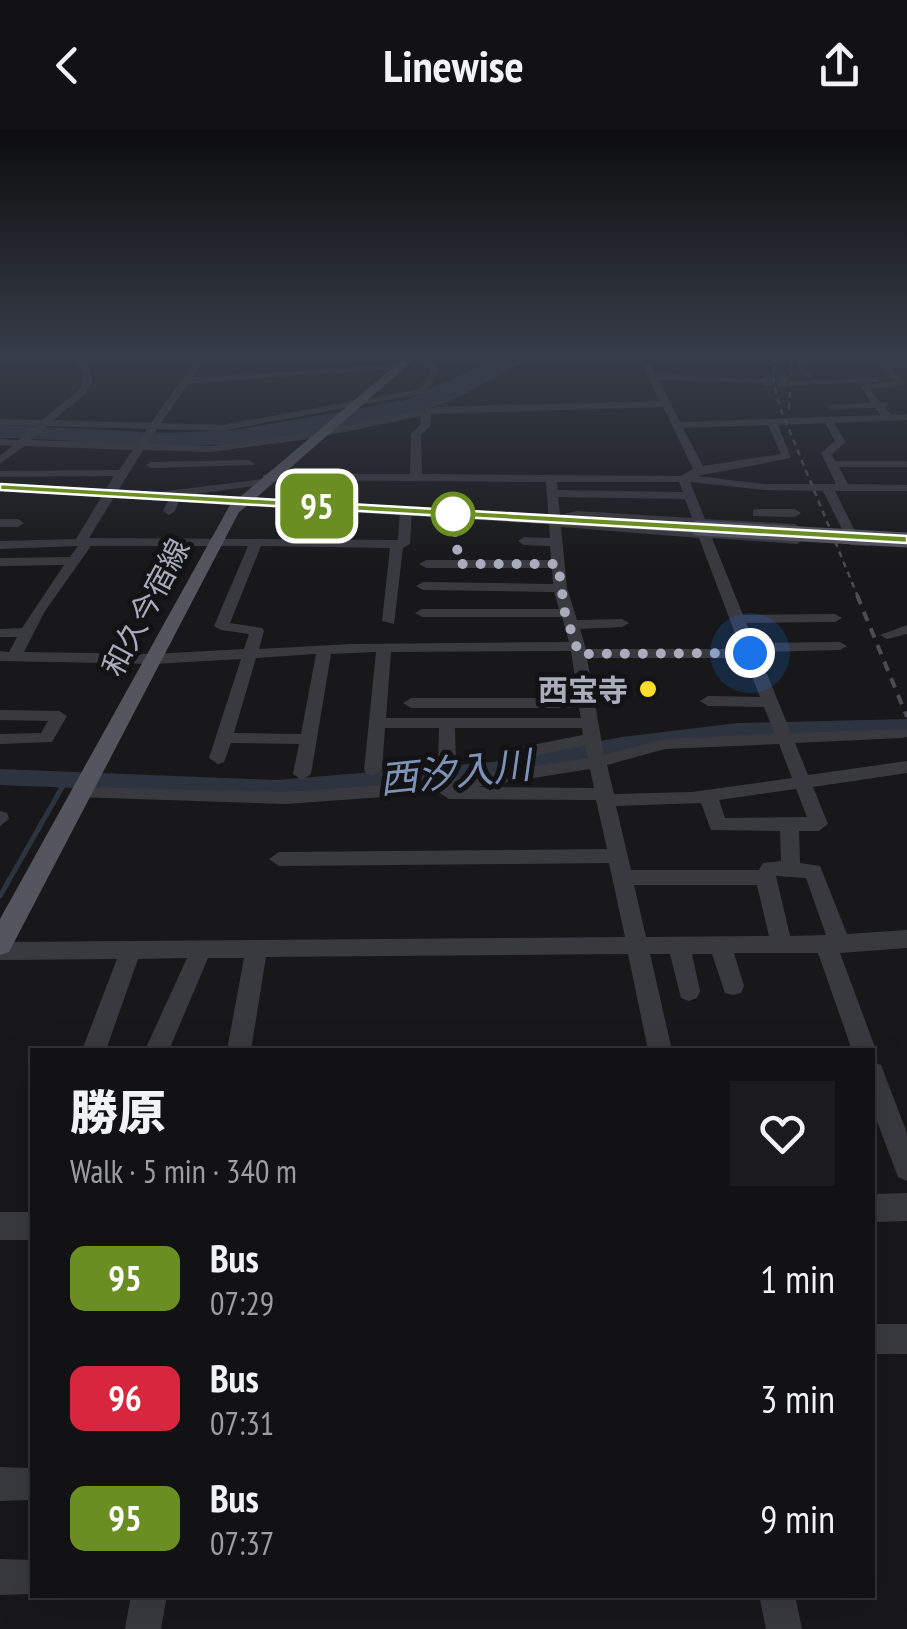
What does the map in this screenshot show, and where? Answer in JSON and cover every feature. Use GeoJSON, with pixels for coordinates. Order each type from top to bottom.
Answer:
{"type":"FeatureCollection","features":[{"type":"Feature","properties":{"kind":"main road","name":"和久今宿線"},"geometry":{"type":"LineString","coordinates":[[0,948],[239,502],[257,480],[327,425]]}},
{"type":"Feature","properties":{"kind":"main road"},"geometry":{"type":"LineString","coordinates":[[0,487],[151,496],[173,504],[239,502],[700,525],[907,540]]}},
{"type":"Feature","properties":{"kind":"street"},"geometry":{"type":"LineString","coordinates":[[4,456],[43,425]]}},
{"type":"Feature","properties":{"kind":"street"},"geometry":{"type":"LineString","coordinates":[[107,425],[151,428],[241,425]]}},
{"type":"Feature","properties":{"kind":"street"},"geometry":{"type":"LineString","coordinates":[[5,657],[27,632],[75,561],[109,493],[153,425]]}},
{"type":"Feature","properties":{"kind":"street"},"geometry":{"type":"LineString","coordinates":[[4,456],[206,449],[366,425]]}},
{"type":"Feature","properties":{"kind":"street"},"geometry":{"type":"LineString","coordinates":[[416,476],[416,434],[425,425]]}},
{"type":"Feature","properties":{"kind":"street"},"geometry":{"type":"LineString","coordinates":[[680,425],[690,496],[700,525],[818,824],[718,825],[708,795]]}},
{"type":"Feature","properties":{"kind":"street"},"geometry":{"type":"LineString","coordinates":[[690,476],[787,456],[773,425]]}},
{"type":"Feature","properties":{"kind":"street"},"geometry":{"type":"LineString","coordinates":[[832,425],[841,442],[826,454],[842,486]]}},
{"type":"Feature","properties":{"kind":"street"},"geometry":{"type":"LineString","coordinates":[[837,432],[907,430]]}},
{"type":"Feature","properties":{"kind":"street"},"geometry":{"type":"LineString","coordinates":[[0,442],[137,450]]}},
{"type":"Feature","properties":{"kind":"street"},"geometry":{"type":"LineString","coordinates":[[256,444],[249,463],[257,480]]}},
{"type":"Feature","properties":{"kind":"street"},"geometry":{"type":"LineString","coordinates":[[196,462],[206,449]]}},
{"type":"Feature","properties":{"kind":"street"},"geometry":{"type":"LineString","coordinates":[[0,474],[147,470],[170,450]]}},
{"type":"Feature","properties":{"kind":"street"},"geometry":{"type":"LineString","coordinates":[[151,465],[249,463]]}},
{"type":"Feature","properties":{"kind":"street"},"geometry":{"type":"LineString","coordinates":[[833,464],[907,464]]}},
{"type":"Feature","properties":{"kind":"street"},"geometry":{"type":"LineString","coordinates":[[151,496],[257,480],[416,476],[690,476],[764,487],[907,488]]}},
{"type":"Feature","properties":{"kind":"street"},"geometry":{"type":"LineString","coordinates":[[550,477],[560,588],[578,650],[660,1048]]}},
{"type":"Feature","properties":{"kind":"street"},"geometry":{"type":"LineString","coordinates":[[827,487],[848,531],[907,540]]}},
{"type":"Feature","properties":{"kind":"street"},"geometry":{"type":"LineString","coordinates":[[552,493],[690,496]]}},
{"type":"Feature","properties":{"kind":"street"},"geometry":{"type":"LineString","coordinates":[[0,544],[404,544],[406,512]]}},
{"type":"Feature","properties":{"kind":"street"},"geometry":{"type":"LineString","coordinates":[[700,525],[796,512]]}},
{"type":"Feature","properties":{"kind":"street"},"geometry":{"type":"LineString","coordinates":[[0,523],[18,523]]}},
{"type":"Feature","properties":{"kind":"street"},"geometry":{"type":"LineString","coordinates":[[700,525],[795,528],[798,540],[700,525]]}},
{"type":"Feature","properties":{"kind":"street"},"geometry":{"type":"LineString","coordinates":[[524,541],[557,542]]}},
{"type":"Feature","properties":{"kind":"street"},"geometry":{"type":"LineString","coordinates":[[218,758],[257,631],[221,626],[256,543]]}},
{"type":"Feature","properties":{"kind":"street"},"geometry":{"type":"LineString","coordinates":[[389,622],[397,544]]}},
{"type":"Feature","properties":{"kind":"street"},"geometry":{"type":"LineString","coordinates":[[2,565],[75,561]]}},
{"type":"Feature","properties":{"kind":"street"},"geometry":{"type":"LineString","coordinates":[[426,564],[558,564]]}},
{"type":"Feature","properties":{"kind":"street"},"geometry":{"type":"LineString","coordinates":[[423,586],[560,588]]}},
{"type":"Feature","properties":{"kind":"street"},"geometry":{"type":"LineString","coordinates":[[462,612],[464,587]]}},
{"type":"Feature","properties":{"kind":"street"},"geometry":{"type":"LineString","coordinates":[[422,613],[622,623]]}},
{"type":"Feature","properties":{"kind":"street"},"geometry":{"type":"LineString","coordinates":[[737,619],[834,618]]}},
{"type":"Feature","properties":{"kind":"street"},"geometry":{"type":"LineString","coordinates":[[887,634],[907,629]]}},
{"type":"Feature","properties":{"kind":"street"},"geometry":{"type":"LineString","coordinates":[[0,633],[27,632]]}},
{"type":"Feature","properties":{"kind":"street"},"geometry":{"type":"LineString","coordinates":[[5,657],[154,659],[384,648],[749,650],[840,646]]}},
{"type":"Feature","properties":{"kind":"street"},"geometry":{"type":"LineString","coordinates":[[373,770],[384,648]]}},
{"type":"Feature","properties":{"kind":"street"},"geometry":{"type":"LineString","coordinates":[[302,774],[324,649]]}},
{"type":"Feature","properties":{"kind":"street"},"geometry":{"type":"LineString","coordinates":[[708,700],[776,719],[902,733]]}},
{"type":"Feature","properties":{"kind":"street"},"geometry":{"type":"LineString","coordinates":[[411,704],[588,703]]}},
{"type":"Feature","properties":{"kind":"street"},"geometry":{"type":"LineString","coordinates":[[0,714],[59,716],[46,738],[0,739]]}},
{"type":"Feature","properties":{"kind":"street"},"geometry":{"type":"LineString","coordinates":[[86,784],[285,798],[448,785],[598,762],[776,719]]}},
{"type":"Feature","properties":{"kind":"street"},"geometry":{"type":"LineString","coordinates":[[446,763],[447,723]]}},
{"type":"Feature","properties":{"kind":"street"},"geometry":{"type":"LineString","coordinates":[[378,724],[592,730]]}},
{"type":"Feature","properties":{"kind":"street"},"geometry":{"type":"LineString","coordinates":[[522,753],[592,730]]}},
{"type":"Feature","properties":{"kind":"street"},"geometry":{"type":"LineString","coordinates":[[224,738],[308,740]]}},
{"type":"Feature","properties":{"kind":"street"},"geometry":{"type":"LineString","coordinates":[[448,785],[450,796],[708,795],[907,767]]}},
{"type":"Feature","properties":{"kind":"street"},"geometry":{"type":"LineString","coordinates":[[789,824],[791,870]]}},
{"type":"Feature","properties":{"kind":"street"},"geometry":{"type":"LineString","coordinates":[[279,859],[621,867],[764,878]]}},
{"type":"Feature","properties":{"kind":"street"},"geometry":{"type":"LineString","coordinates":[[781,941],[764,878],[770,868],[814,871],[863,1048]]}},
{"type":"Feature","properties":{"kind":"street"},"geometry":{"type":"LineString","coordinates":[[0,948],[781,941],[833,944],[907,939]]}},
{"type":"Feature","properties":{"kind":"street"},"geometry":{"type":"LineString","coordinates":[[720,943],[733,986]]}},
{"type":"Feature","properties":{"kind":"street"},"geometry":{"type":"LineString","coordinates":[[679,944],[689,991]]}},
{"type":"Feature","properties":{"kind":"street"},"geometry":{"type":"LineString","coordinates":[[95,1048],[131,948]]}},
{"type":"Feature","properties":{"kind":"street"},"geometry":{"type":"LineString","coordinates":[[158,1048],[202,948]]}},
{"type":"Feature","properties":{"kind":"street"},"geometry":{"type":"LineString","coordinates":[[240,1048],[257,948]]}},
{"type":"Feature","properties":{"kind":"street"},"geometry":{"type":"LineString","coordinates":[[875,1080],[907,1168]]}},
{"type":"Feature","properties":{"kind":"street"},"geometry":{"type":"LineString","coordinates":[[875,1208],[907,1207]]}},
{"type":"Feature","properties":{"kind":"street"},"geometry":{"type":"LineString","coordinates":[[875,1339],[907,1338]]}},
{"type":"Feature","properties":{"kind":"street"},"geometry":{"type":"LineString","coordinates":[[0,1484],[30,1484]]}},
{"type":"Feature","properties":{"kind":"street"},"geometry":{"type":"LineString","coordinates":[[0,1578],[30,1577]]}},
{"type":"Feature","properties":{"kind":"street"},"geometry":{"type":"LineString","coordinates":[[143,1629],[148,1598]]}},
{"type":"Feature","properties":{"kind":"street"},"geometry":{"type":"LineString","coordinates":[[778,1598],[784,1629]]}},
{"type":"Feature","properties":{"kind":"water"},"geometry":{"type":"Polygon","coordinates":[[[0,425],[168,433],[263,425],[361,425],[250,442],[190,446],[0,438],[0,425]]]}},
{"type":"Feature","properties":{"kind":"waterway","name":"西汐入川"},"geometry":{"type":"LineString","coordinates":[[0,777],[277,788],[493,770],[622,745],[738,730],[907,726]]}},
{"type":"Feature","properties":{"kind":"waterway"},"geometry":{"type":"LineString","coordinates":[[0,896],[68,777]]}},
{"type":"Feature","properties":{"kind":"railway"},"geometry":{"type":"LineString","coordinates":[[787,425],[858,597]]}},
{"type":"Feature","properties":{"kind":"railway"},"geometry":{"type":"LineString","coordinates":[[857,595],[907,717]]}},
{"type":"Feature","properties":{"kind":"bus line","name":"95"},"geometry":{"type":"LineString","coordinates":[[0,487],[907,540]]}},
{"type":"Feature","properties":{"kind":"place","name":"西宝寺"},"geometry":{"type":"Point","coordinates":[648,689]}},
{"type":"Feature","properties":{"kind":"route"},"geometry":{"type":"LineString","coordinates":[[453,514],[459,564],[558,564],[565,613],[579,654],[750,653]]}}]}
